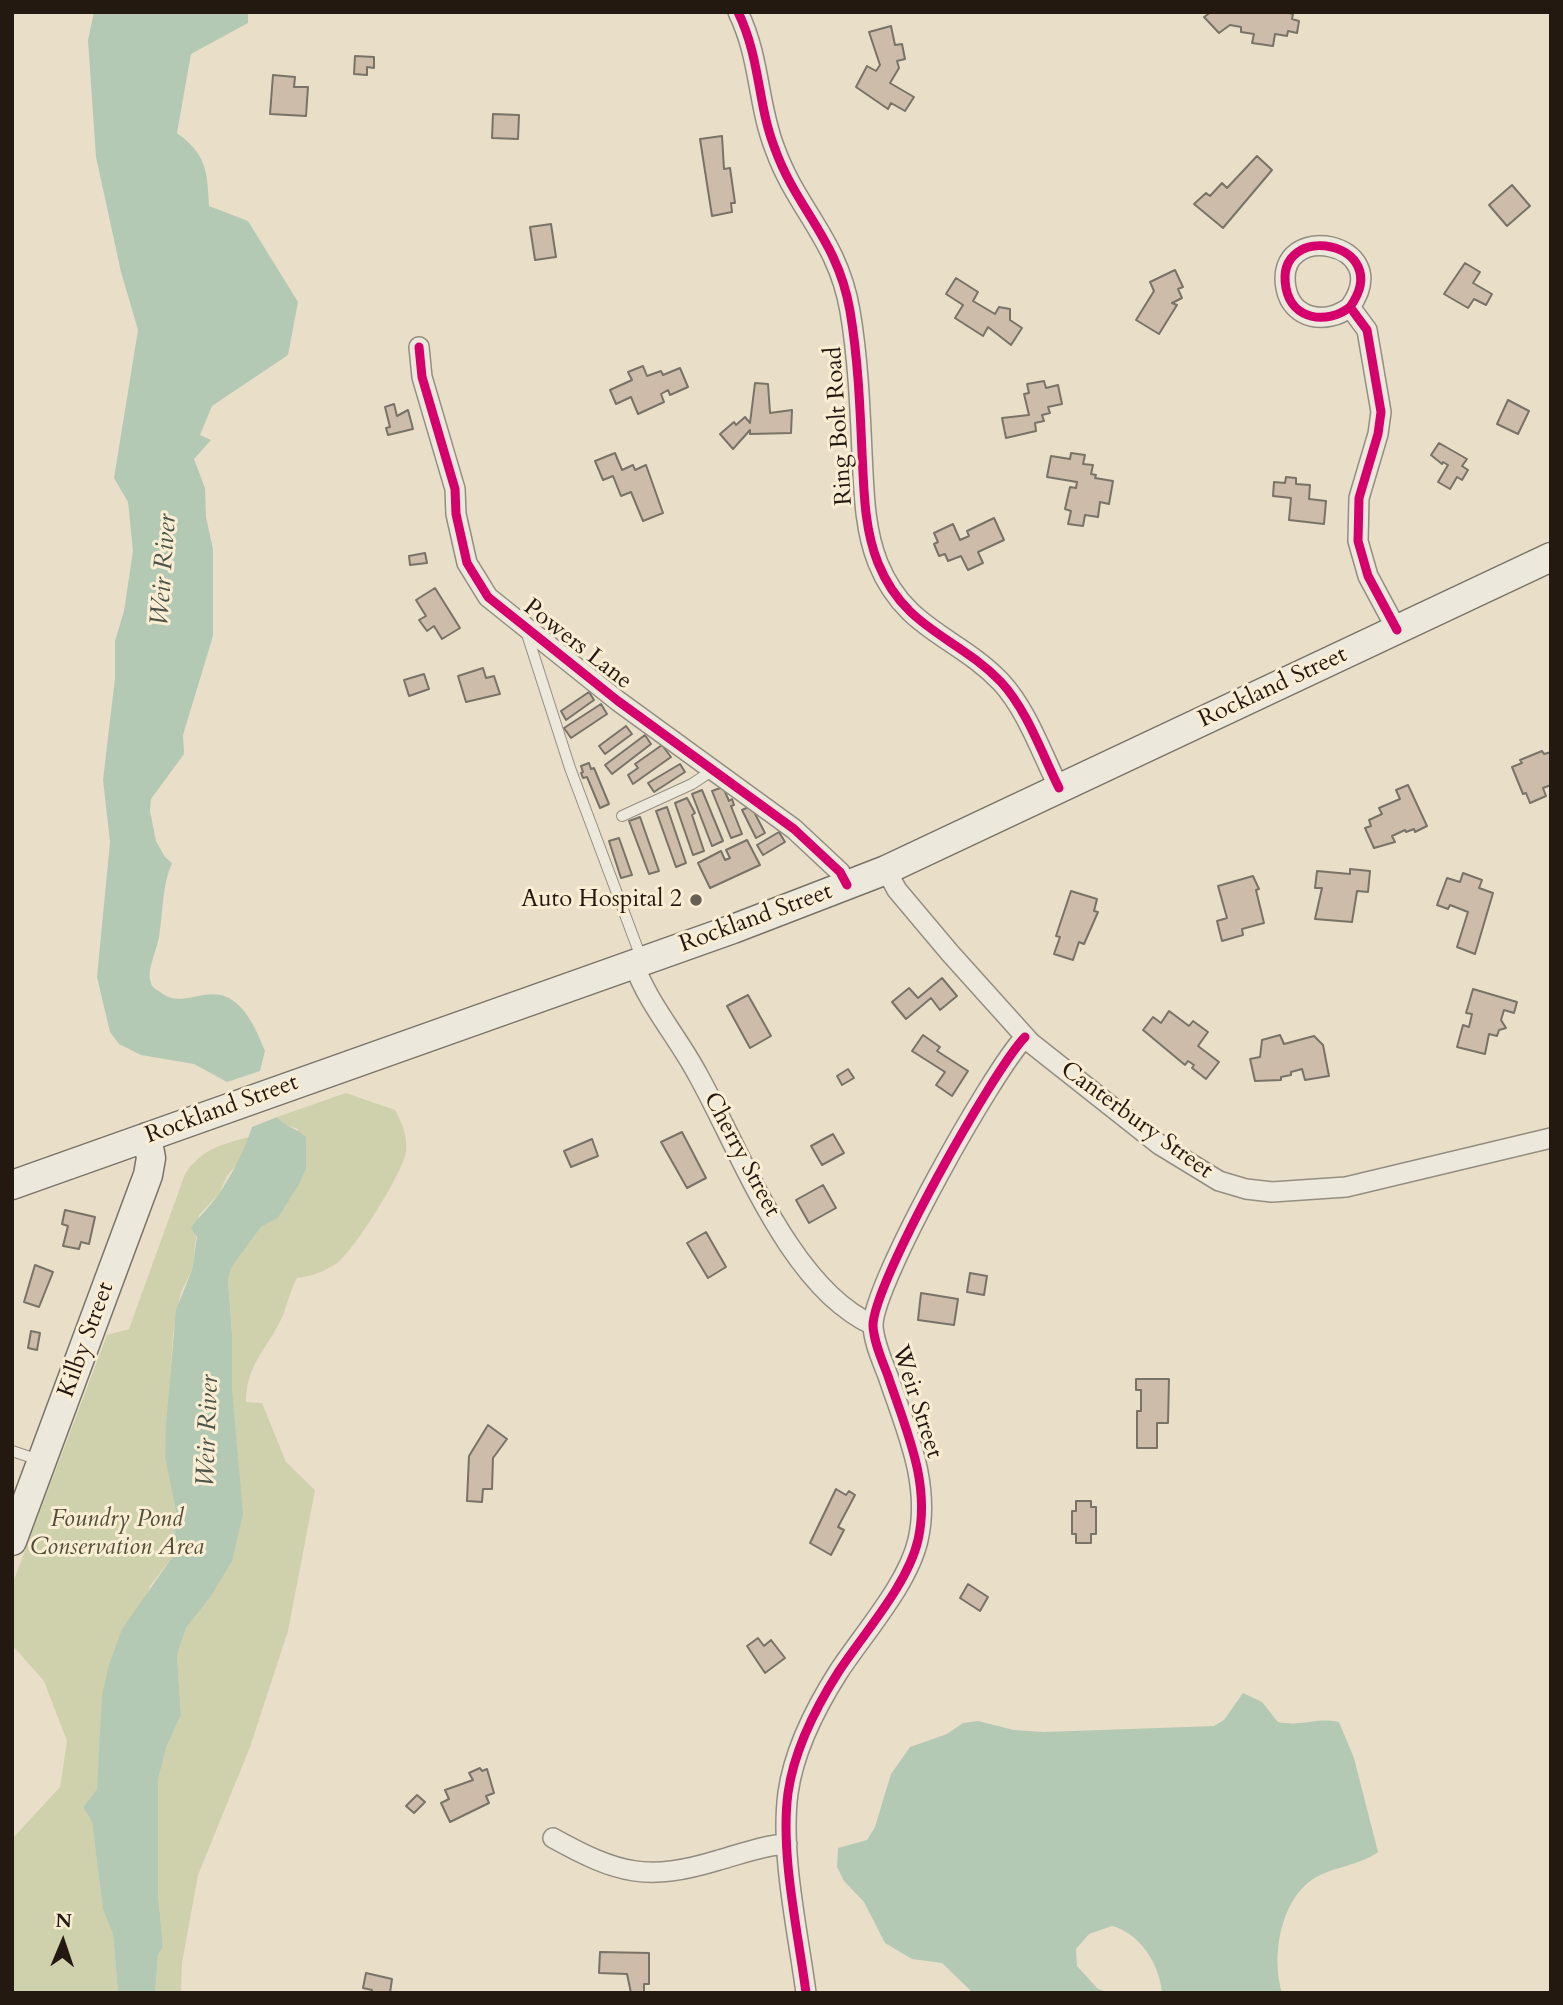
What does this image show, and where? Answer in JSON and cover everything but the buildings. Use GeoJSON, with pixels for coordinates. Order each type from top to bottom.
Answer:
{"type":"FeatureCollection","features":[{"type":"Feature","properties":{"kind":"main road","name":"Rockland Street"},"geometry":{"type":"LineString","coordinates":[[12,1185],[638,962],[886,870],[1551,557]]}},
{"type":"Feature","properties":{"kind":"main road","name":"Kilby Street"},"geometry":{"type":"LineString","coordinates":[[12,1541],[148,1175],[151,1158],[147,1137]]}},
{"type":"Feature","properties":{"kind":"street","name":"Ring Bolt Road"},"geometry":{"type":"LineString","coordinates":[[738,12],[756,60],[774,147],[794,188],[826,239],[844,282],[857,366],[867,523],[878,564],[899,600],[918,621],[990,672],[1006,689],[1059,789]]}},
{"type":"Feature","properties":{"kind":"street"},"geometry":{"type":"LineString","coordinates":[[1349,307],[1367,330],[1381,412],[1378,434],[1359,498],[1358,541],[1368,576],[1397,630]]}},
{"type":"Feature","properties":{"kind":"street","name":"Powers Lane"},"geometry":{"type":"LineString","coordinates":[[419,347],[422,377],[455,489],[456,513],[467,563],[488,597],[618,701],[794,829],[839,872],[847,885]]}},
{"type":"Feature","properties":{"kind":"street","name":"Canterbury Street"},"geometry":{"type":"LineString","coordinates":[[886,870],[897,890],[941,943],[1026,1037],[1095,1096],[1181,1160],[1219,1181],[1246,1189],[1288,1192],[1346,1188],[1551,1138]]}},
{"type":"Feature","properties":{"kind":"street","name":"Cherry Street"},"geometry":{"type":"LineString","coordinates":[[638,962],[645,992],[698,1074],[799,1261],[824,1290],[848,1311],[873,1325]]}},
{"type":"Feature","properties":{"kind":"street","name":"Weir Street"},"geometry":{"type":"LineString","coordinates":[[806,1993],[788,1844],[788,1790],[803,1739],[831,1684],[906,1570],[919,1538],[922,1503],[918,1466],[873,1325],[879,1298],[933,1187],[1006,1059],[1026,1037]]}},
{"type":"Feature","properties":{"kind":"street"},"geometry":{"type":"LineString","coordinates":[[553,1838],[616,1868],[655,1874],[685,1871],[765,1846],[788,1844]]}},
{"type":"Feature","properties":{"kind":"lane"},"geometry":{"type":"LineString","coordinates":[[525,628],[570,768],[638,962]]}},
{"type":"Feature","properties":{"kind":"lane"},"geometry":{"type":"LineString","coordinates":[[622,816],[692,784],[714,770]]}},
{"type":"Feature","properties":{"kind":"lane"},"geometry":{"type":"LineString","coordinates":[[12,1451],[43,1461]]}},
{"type":"Feature","properties":{"kind":"green space"},"geometry":{"type":"Polygon","coordinates":[[[346,1093],[395,1110],[404,1130],[406,1152],[387,1193],[345,1256],[323,1271],[297,1278],[283,1315],[250,1377],[246,1402],[262,1403],[286,1462],[315,1490],[288,1631],[250,1747],[198,1875],[182,1963],[181,1993],[155,1993],[158,1955],[163,1947],[158,1893],[158,1780],[166,1748],[181,1715],[177,1655],[186,1628],[209,1599],[232,1389],[228,1279],[231,1268],[261,1227],[278,1218],[297,1188],[298,1129],[283,1124],[277,1117],[346,1093]]]}},
{"type":"Feature","properties":{"kind":"green space","name":"Foundry Pond Conservation Area"},"geometry":{"type":"Polygon","coordinates":[[[249,1137],[244,1156],[227,1176],[218,1195],[199,1215],[192,1270],[181,1292],[173,1335],[165,1458],[176,1512],[173,1556],[150,1586],[100,1755],[97,1789],[83,1807],[92,1822],[103,1910],[113,1933],[118,1993],[12,1993],[12,1839],[60,1787],[67,1741],[44,1681],[12,1645],[12,1585],[107,1335],[129,1329],[185,1174],[205,1153],[249,1137]]]}},
{"type":"Feature","properties":{"kind":"water","name":"Weir River"},"geometry":{"type":"Polygon","coordinates":[[[94,12],[248,12],[248,23],[191,54],[177,133],[194,149],[204,165],[209,206],[248,221],[298,302],[288,355],[212,406],[200,435],[211,440],[194,459],[205,488],[206,517],[213,549],[213,636],[183,735],[184,754],[151,799],[150,811],[156,841],[165,857],[172,863],[165,889],[159,937],[150,969],[151,982],[170,998],[212,994],[229,998],[247,1015],[265,1051],[260,1071],[227,1082],[194,1064],[141,1055],[119,1044],[110,1032],[97,977],[110,842],[103,780],[115,678],[115,641],[124,611],[133,551],[128,502],[114,478],[138,330],[121,272],[96,157],[88,40],[94,12]]]}},
{"type":"Feature","properties":{"kind":"water","name":"Weir River"},"geometry":{"type":"Polygon","coordinates":[[[277,1117],[306,1137],[306,1169],[278,1218],[261,1227],[231,1268],[228,1279],[232,1389],[243,1514],[232,1561],[209,1599],[186,1628],[177,1655],[181,1715],[166,1748],[158,1780],[158,1893],[163,1947],[158,1955],[155,1993],[118,1993],[113,1934],[103,1910],[92,1822],[83,1807],[97,1789],[102,1695],[122,1629],[173,1556],[176,1512],[165,1458],[166,1425],[176,1310],[192,1270],[197,1237],[191,1228],[229,1178],[252,1127],[277,1117]]]}},
{"type":"Feature","properties":{"kind":"water"},"geometry":{"type":"Polygon","coordinates":[[[1243,1693],[1262,1702],[1278,1722],[1339,1722],[1354,1758],[1378,1852],[1313,1879],[1293,1901],[1286,1915],[1278,1947],[1282,1993],[1162,1993],[1153,1961],[1147,1952],[1131,1935],[1112,1926],[1089,1934],[1076,1949],[1077,1966],[1098,1989],[1110,1993],[973,1993],[942,1963],[912,1959],[885,1943],[864,1902],[844,1881],[837,1867],[838,1848],[867,1840],[875,1827],[891,1774],[910,1747],[947,1734],[963,1723],[978,1721],[1014,1730],[1044,1732],[1214,1726],[1224,1720],[1243,1693]]]}},
{"type":"Feature","properties":{"kind":"cycle path"},"geometry":{"type":"LineString","coordinates":[[738,12],[751,47],[775,149],[794,190],[827,245],[844,286],[857,364],[866,509],[878,563],[889,585],[917,618],[984,666],[1010,693],[1026,719],[1059,788]]}},
{"type":"Feature","properties":{"kind":"cycle path"},"geometry":{"type":"LineString","coordinates":[[1350,307],[1341,313],[1321,317],[1303,313],[1295,307],[1286,288],[1287,266],[1297,253],[1313,246],[1331,247],[1347,254],[1358,266],[1360,284],[1350,307],[1367,330],[1381,412],[1378,434],[1359,498],[1358,541],[1368,576],[1397,630]]}},
{"type":"Feature","properties":{"kind":"cycle path"},"geometry":{"type":"LineString","coordinates":[[419,347],[422,377],[455,489],[456,514],[467,563],[488,597],[618,701],[794,829],[840,872],[847,885]]}},
{"type":"Feature","properties":{"kind":"cycle path"},"geometry":{"type":"LineString","coordinates":[[806,1993],[786,1841],[791,1777],[807,1729],[822,1699],[905,1574],[918,1540],[921,1519],[915,1457],[875,1339],[873,1326],[878,1303],[912,1225],[937,1178],[988,1090],[1025,1037]]}},
{"type":"Feature","properties":{"kind":"place","name":"Auto Hospital 2"},"geometry":{"type":"Point","coordinates":[696,900]}}]}
